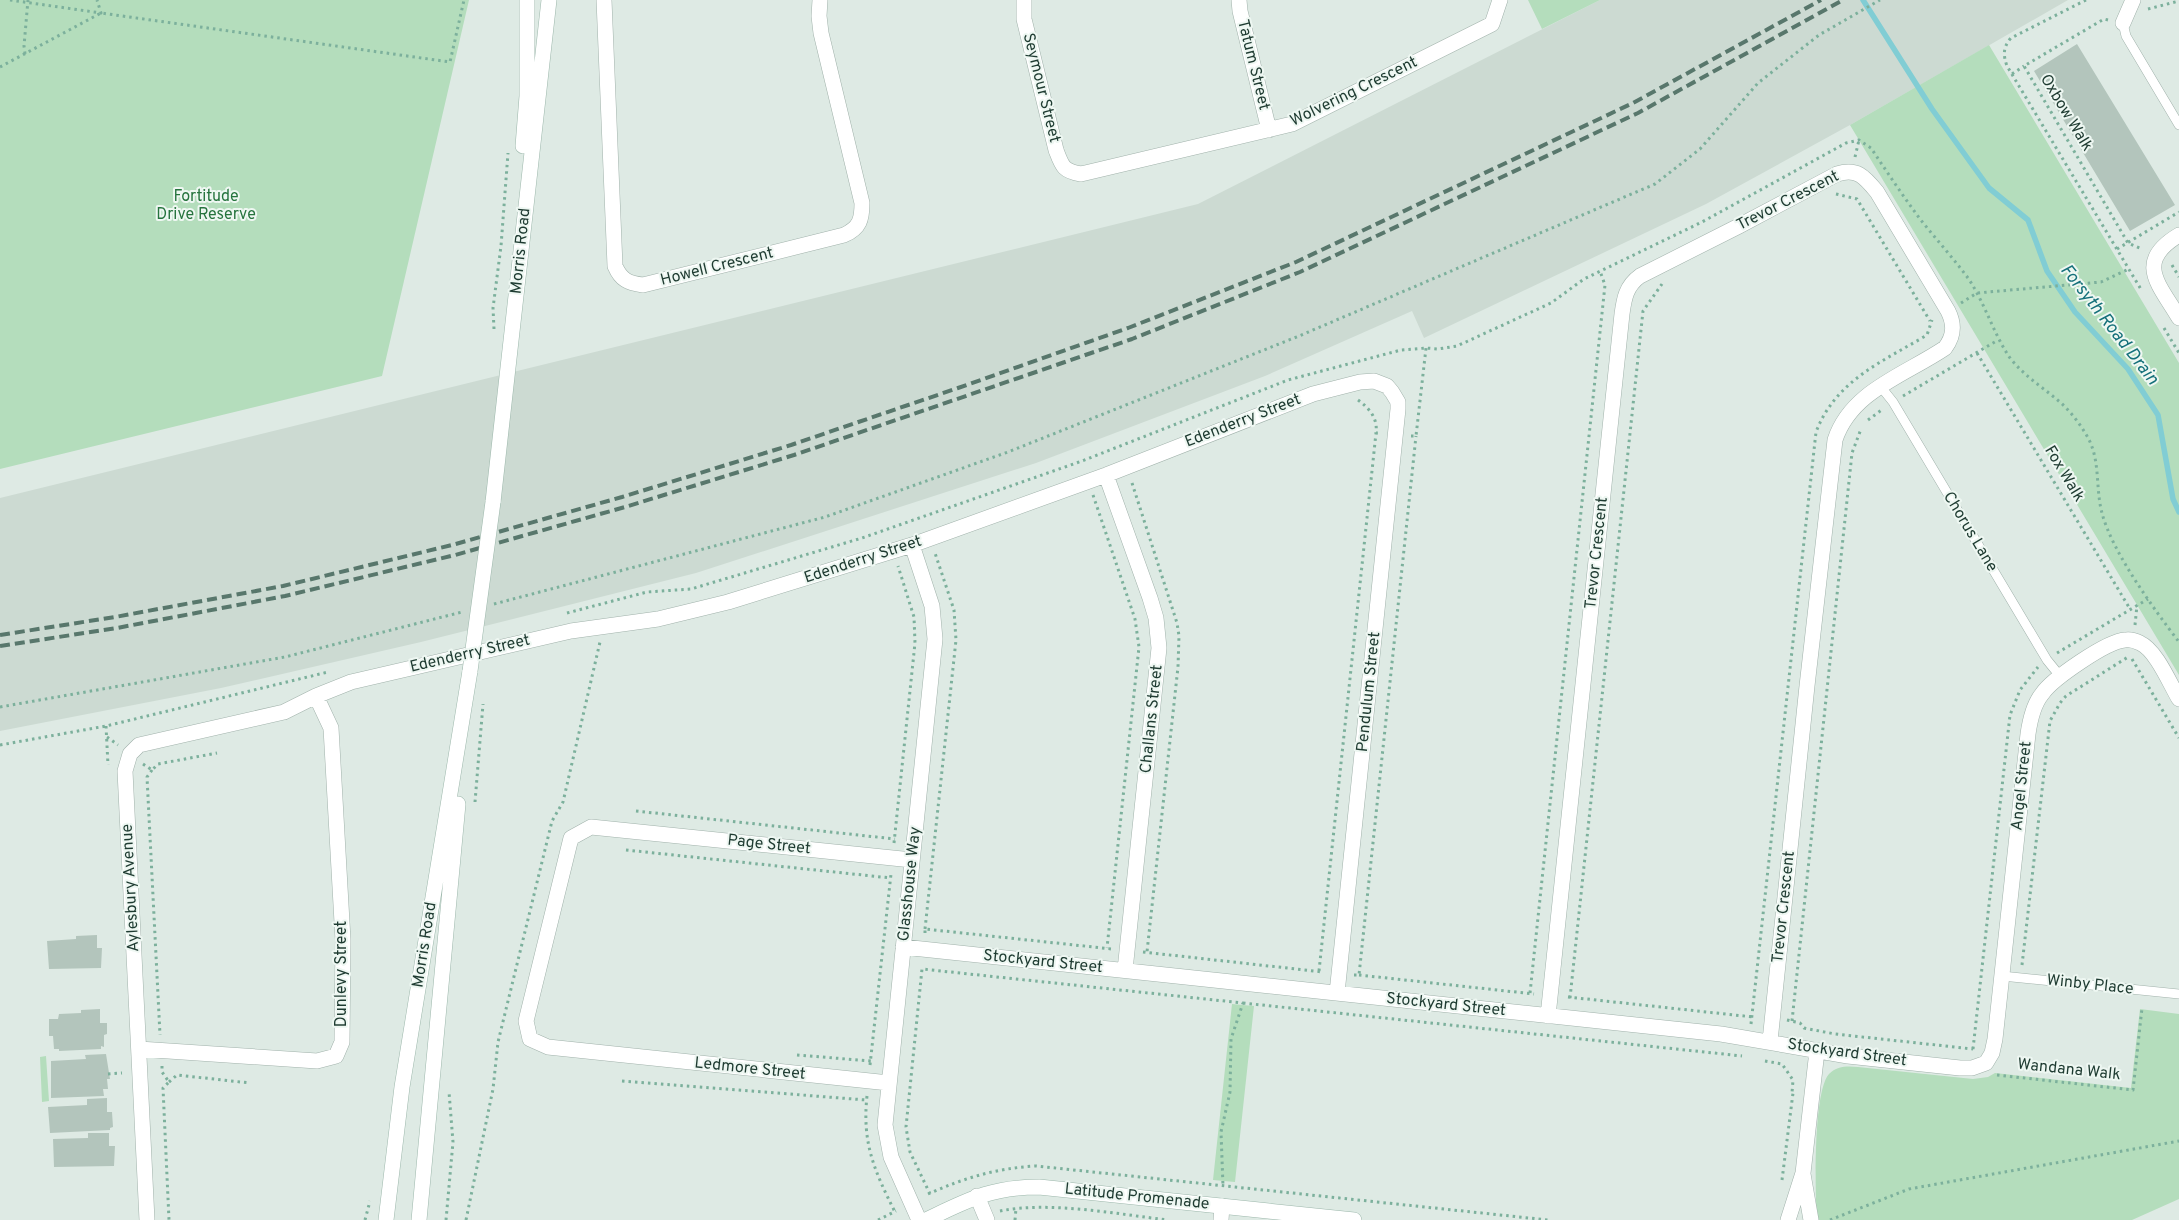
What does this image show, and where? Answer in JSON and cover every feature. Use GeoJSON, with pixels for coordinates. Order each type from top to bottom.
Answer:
{"type":"FeatureCollection","features":[{"type":"Feature","properties":{"kind":"street","name":"Morris Road"},"geometry":{"type":"LineString","coordinates":[[493,502],[527,96],[527,0]]}},
{"type":"Feature","properties":{"kind":"street","name":"Morris Road"},"geometry":{"type":"LineString","coordinates":[[386,1220],[402,1087],[470,671],[493,502],[549,0]]}},
{"type":"Feature","properties":{"kind":"street","name":"Howell Crescent"},"geometry":{"type":"LineString","coordinates":[[604,0],[615,266],[619,276],[630,283],[643,285],[844,235],[854,231],[858,225],[862,218],[862,203],[820,33],[820,0]]}},
{"type":"Feature","properties":{"kind":"street","name":"Seymour Street"},"geometry":{"type":"LineString","coordinates":[[1024,0],[1024,19],[1056,150],[1061,165],[1068,172]]}},
{"type":"Feature","properties":{"kind":"street","name":"Tatum Street"},"geometry":{"type":"LineString","coordinates":[[1239,0],[1269,130]]}},
{"type":"Feature","properties":{"kind":"street","name":"Wolvering Crescent"},"geometry":{"type":"LineString","coordinates":[[1068,172],[1093,173],[1292,124],[1492,24],[1500,0]]}},
{"type":"Feature","properties":{"kind":"street"},"geometry":{"type":"LineString","coordinates":[[2123,23],[2133,0]]}},
{"type":"Feature","properties":{"kind":"street","name":"Trevor Crescent"},"geometry":{"type":"LineString","coordinates":[[1548,1016],[1622,314],[1626,292],[1633,281],[1640,276],[1837,174],[1856,172],[1877,192],[1952,322],[1952,335],[1945,348],[1857,403],[1843,420],[1834,440],[1806,686],[1770,1041]]}},
{"type":"Feature","properties":{"kind":"street"},"geometry":{"type":"LineString","coordinates":[[2179,235],[2159,250],[2155,256],[2154,270],[2156,279],[2179,318]]}},
{"type":"Feature","properties":{"kind":"street","name":"Edenderry Street"},"geometry":{"type":"LineString","coordinates":[[316,696],[351,682],[571,631],[658,620],[728,602],[912,545],[1106,475],[1313,394],[1368,381],[1380,383],[1392,392]]}},
{"type":"Feature","properties":{"kind":"street","name":"Pendulum Street"},"geometry":{"type":"LineString","coordinates":[[1337,993],[1396,435],[1398,402],[1392,392]]}},
{"type":"Feature","properties":{"kind":"street","name":"Challans Street"},"geometry":{"type":"LineString","coordinates":[[1106,475],[1154,612],[1159,648],[1125,970]]}},
{"type":"Feature","properties":{"kind":"street","name":"Glasshouse Way"},"geometry":{"type":"LineString","coordinates":[[912,545],[932,606],[935,639],[885,1125],[888,1147],[919,1220]]}},
{"type":"Feature","properties":{"kind":"street","name":"Angel Street"},"geometry":{"type":"LineString","coordinates":[[1986,1063],[1992,1053],[1995,1039],[2031,718],[2041,694],[2060,676],[2110,645],[2133,640],[2150,651],[2179,699]]}},
{"type":"Feature","properties":{"kind":"street","name":"Morris Road"},"geometry":{"type":"LineString","coordinates":[[422,1217],[470,671]]}},
{"type":"Feature","properties":{"kind":"street","name":"Aylesbury Avenue"},"geometry":{"type":"LineString","coordinates":[[147,1220],[125,771],[127,760],[132,751],[139,745],[284,712],[316,696]]}},
{"type":"Feature","properties":{"kind":"street","name":"Dunlevy Street"},"geometry":{"type":"LineString","coordinates":[[139,1048],[317,1061],[336,1056],[342,1042],[343,940],[331,728],[316,696]]}},
{"type":"Feature","properties":{"kind":"street","name":"Page Street"},"geometry":{"type":"LineString","coordinates":[[612,1054],[548,1047],[530,1039],[526,1021],[571,838],[591,827],[912,860]]}},
{"type":"Feature","properties":{"kind":"street","name":"Stockyard Street"},"geometry":{"type":"LineString","coordinates":[[903,948],[1721,1034],[1770,1041],[1817,1051],[1960,1068],[1972,1068],[1986,1063]]}},
{"type":"Feature","properties":{"kind":"street"},"geometry":{"type":"LineString","coordinates":[[1788,1220],[1803,1172],[1817,1051]]}},
{"type":"Feature","properties":{"kind":"street","name":"Ledmore Street"},"geometry":{"type":"LineString","coordinates":[[612,1054],[889,1083]]}},
{"type":"Feature","properties":{"kind":"street"},"geometry":{"type":"LineString","coordinates":[[1803,1172],[1811,1220]]}},
{"type":"Feature","properties":{"kind":"street","name":"Latitude Promenade"},"geometry":{"type":"LineString","coordinates":[[926,1220],[977,1196],[1019,1188],[1039,1188],[1221,1213],[1354,1220]]}},
{"type":"Feature","properties":{"kind":"street"},"geometry":{"type":"LineString","coordinates":[[977,1196],[986,1217]]}},
{"type":"Feature","properties":{"kind":"lane"},"geometry":{"type":"LineString","coordinates":[[2123,23],[2126,36],[2179,125]]}},
{"type":"Feature","properties":{"kind":"lane","name":"Chorus Lane"},"geometry":{"type":"LineString","coordinates":[[1881,387],[1893,402],[2047,660],[2060,676]]}},
{"type":"Feature","properties":{"kind":"lane","name":"Winby Place"},"geometry":{"type":"LineString","coordinates":[[2002,976],[2179,994]]}},
{"type":"Feature","properties":{"kind":"path"},"geometry":{"type":"LineString","coordinates":[[10,0],[28,1],[450,62],[464,0]]}},
{"type":"Feature","properties":{"kind":"path"},"geometry":{"type":"LineString","coordinates":[[97,0],[101,13]]}},
{"type":"Feature","properties":{"kind":"path"},"geometry":{"type":"LineString","coordinates":[[488,606],[825,517],[1008,452],[1299,336],[1655,184],[1700,149],[1758,82],[1819,35],[1880,0]]}},
{"type":"Feature","properties":{"kind":"path"},"geometry":{"type":"LineString","coordinates":[[2086,0],[2011,38],[2005,45],[2004,57],[2012,74],[2144,294]]}},
{"type":"Feature","properties":{"kind":"path"},"geometry":{"type":"LineString","coordinates":[[25,54],[28,1]]}},
{"type":"Feature","properties":{"kind":"path"},"geometry":{"type":"LineString","coordinates":[[2123,23],[2135,22],[2148,8],[2179,1]]}},
{"type":"Feature","properties":{"kind":"path"},"geometry":{"type":"LineString","coordinates":[[0,67],[101,13]]}},
{"type":"Feature","properties":{"kind":"path","name":"Oxbow Walk"},"geometry":{"type":"LineString","coordinates":[[2123,23],[2104,19],[2024,66],[2128,243]]}},
{"type":"Feature","properties":{"kind":"path"},"geometry":{"type":"LineString","coordinates":[[2012,74],[2024,66]]}},
{"type":"Feature","properties":{"kind":"path"},"geometry":{"type":"LineString","coordinates":[[722,581],[862,538],[1082,461],[1288,380],[1401,350],[1438,349],[1457,346],[1550,303],[1570,288],[1600,271],[1702,222],[1846,143],[1859,140],[1872,148],[1910,204],[1977,293],[1998,340],[2024,374],[2061,403],[2088,438],[2095,459],[2101,512],[2106,528],[2148,599],[2179,642]]}},
{"type":"Feature","properties":{"kind":"path"},"geometry":{"type":"LineString","coordinates":[[494,338],[494,308],[509,149]]}},
{"type":"Feature","properties":{"kind":"path"},"geometry":{"type":"LineString","coordinates":[[1835,194],[1857,199],[1930,321]]}},
{"type":"Feature","properties":{"kind":"path"},"geometry":{"type":"LineString","coordinates":[[2117,249],[2179,212]]}},
{"type":"Feature","properties":{"kind":"path"},"geometry":{"type":"LineString","coordinates":[[2128,243],[2155,256]]}},
{"type":"Feature","properties":{"kind":"path"},"geometry":{"type":"LineString","coordinates":[[1977,293],[2101,282],[2129,269]]}},
{"type":"Feature","properties":{"kind":"path"},"geometry":{"type":"LineString","coordinates":[[1530,993],[1605,285],[1600,271]]}},
{"type":"Feature","properties":{"kind":"path"},"geometry":{"type":"LineString","coordinates":[[1570,998],[1643,311],[1661,284],[1670,280]]}},
{"type":"Feature","properties":{"kind":"path"},"geometry":{"type":"LineString","coordinates":[[2159,320],[2179,354]]}},
{"type":"Feature","properties":{"kind":"path"},"geometry":{"type":"LineString","coordinates":[[1792,1021],[1852,453],[1861,430],[1868,420],[1893,402],[1998,340]]}},
{"type":"Feature","properties":{"kind":"path"},"geometry":{"type":"LineString","coordinates":[[930,1194],[910,1152],[906,1127],[925,930],[1359,975],[1426,348]]}},
{"type":"Feature","properties":{"kind":"path","name":"Fox Walk"},"geometry":{"type":"LineString","coordinates":[[1977,352],[2130,609],[2148,599]]}},
{"type":"Feature","properties":{"kind":"path"},"geometry":{"type":"LineString","coordinates":[[1319,971],[1378,425],[1373,413],[1358,400],[1350,402]]}},
{"type":"Feature","properties":{"kind":"path"},"geometry":{"type":"LineString","coordinates":[[1376,432],[1416,436]]}},
{"type":"Feature","properties":{"kind":"path"},"geometry":{"type":"LineString","coordinates":[[1082,461],[1136,620],[1139,647],[1107,948]]}},
{"type":"Feature","properties":{"kind":"path"},"geometry":{"type":"LineString","coordinates":[[1085,501],[1141,479]]}},
{"type":"Feature","properties":{"kind":"path"},"geometry":{"type":"LineString","coordinates":[[894,1212],[871,1159],[865,1129],[866,1100],[915,643],[914,617],[898,566],[945,550]]}},
{"type":"Feature","properties":{"kind":"path"},"geometry":{"type":"LineString","coordinates":[[0,707],[285,657],[468,611]]}},
{"type":"Feature","properties":{"kind":"path"},"geometry":{"type":"LineString","coordinates":[[2021,978],[2047,733],[2050,721],[2060,702],[2074,690],[2130,656],[2179,738]]}},
{"type":"Feature","properties":{"kind":"path"},"geometry":{"type":"LineString","coordinates":[[152,770],[147,777],[160,1050],[162,1072],[169,1082]]}},
{"type":"Feature","properties":{"kind":"path"},"geometry":{"type":"LineString","coordinates":[[636,811],[895,839]]}},
{"type":"Feature","properties":{"kind":"path"},"geometry":{"type":"LineString","coordinates":[[626,850],[891,878]]}},
{"type":"Feature","properties":{"kind":"path"},"geometry":{"type":"LineString","coordinates":[[922,969],[1748,1057]]}},
{"type":"Feature","properties":{"kind":"path"},"geometry":{"type":"LineString","coordinates":[[1223,1186],[1221,1132],[1230,1092],[1231,1039],[1243,1003]]}},
{"type":"Feature","properties":{"kind":"path","name":"Wandana Walk"},"geometry":{"type":"LineString","coordinates":[[1986,1063],[1995,1075],[2133,1090],[2142,1008]]}},
{"type":"Feature","properties":{"kind":"path"},"geometry":{"type":"LineString","coordinates":[[108,1074],[122,1073]]}},
{"type":"Feature","properties":{"kind":"path"},"geometry":{"type":"LineString","coordinates":[[169,1220],[163,1088],[177,1075],[250,1083]]}},
{"type":"Feature","properties":{"kind":"path"},"geometry":{"type":"LineString","coordinates":[[622,1081],[866,1100]]}},
{"type":"Feature","properties":{"kind":"path"},"geometry":{"type":"LineString","coordinates":[[1780,1188],[1792,1093],[1812,1095]]}},
{"type":"Feature","properties":{"kind":"path"},"geometry":{"type":"LineString","coordinates":[[1830,1220],[1909,1189],[2179,1141]]}},
{"type":"Feature","properties":{"kind":"path"},"geometry":{"type":"LineString","coordinates":[[986,1217],[1016,1208],[1055,1208],[1168,1220]]}},
{"type":"Feature","properties":{"kind":"path"},"geometry":{"type":"LineString","coordinates":[[1015,1220],[1016,1208]]}},
{"type":"Feature","properties":{"kind":"shaded area"},"geometry":{"type":"Polygon","coordinates":[[[1600,0],[2068,0],[1850,125],[1706,204],[1424,338],[1412,311],[1265,376],[1036,463],[696,573],[421,642],[221,688],[0,731],[0,498],[1198,204],[1600,0]]]}},
{"type":"Feature","properties":{"kind":"green space","name":"Fortitude Drive Reserve"},"geometry":{"type":"Polygon","coordinates":[[[0,0],[469,0],[382,376],[0,469],[0,0]]]}},
{"type":"Feature","properties":{"kind":"green space"},"geometry":{"type":"Polygon","coordinates":[[[1528,0],[1600,0],[1542,29],[1528,0]]]}},
{"type":"Feature","properties":{"kind":"green space"},"geometry":{"type":"Polygon","coordinates":[[[1989,45],[2179,363],[2179,675],[1850,125],[1989,45]]]}},
{"type":"Feature","properties":{"kind":"green space"},"geometry":{"type":"Polygon","coordinates":[[[1232,1004],[1254,1006],[1235,1182],[1213,1180],[1232,1004]]]}},
{"type":"Feature","properties":{"kind":"green space"},"geometry":{"type":"Polygon","coordinates":[[[2140,1009],[2179,1014],[2179,1199],[2132,1220],[1817,1220],[1816,1144],[1820,1100],[1824,1084],[1829,1074],[1835,1069],[1854,1067],[1973,1079],[1988,1077],[1995,1073],[2131,1088],[2140,1009]]]}},
{"type":"Feature","properties":{"kind":"green space"},"geometry":{"type":"Polygon","coordinates":[[[46,1056],[49,1101],[42,1102],[40,1057],[46,1056]]]}},
{"type":"Feature","properties":{"kind":"building"},"geometry":{"type":"Polygon","coordinates":[[[2077,44],[2175,205],[2130,231],[2034,71],[2077,44]]]}},
{"type":"Feature","properties":{"kind":"building"},"geometry":{"type":"Polygon","coordinates":[[[97,935],[97,948],[102,948],[101,968],[49,969],[47,941],[76,939],[76,936],[97,935]]]}},
{"type":"Feature","properties":{"kind":"building"},"geometry":{"type":"Polygon","coordinates":[[[100,1009],[100,1023],[107,1023],[104,1047],[101,1046],[101,1049],[59,1051],[59,1049],[54,1049],[53,1036],[49,1036],[49,1019],[58,1019],[59,1014],[81,1013],[81,1010],[100,1009]]]}},
{"type":"Feature","properties":{"kind":"building"},"geometry":{"type":"Polygon","coordinates":[[[106,1054],[110,1079],[107,1079],[108,1089],[103,1089],[104,1096],[51,1098],[51,1061],[86,1059],[85,1055],[106,1054]]]}},
{"type":"Feature","properties":{"kind":"building"},"geometry":{"type":"Polygon","coordinates":[[[107,1098],[107,1112],[112,1112],[113,1127],[110,1130],[50,1133],[48,1107],[87,1105],[87,1099],[107,1098]]]}},
{"type":"Feature","properties":{"kind":"building"},"geometry":{"type":"Polygon","coordinates":[[[88,1133],[109,1133],[109,1146],[115,1146],[114,1166],[54,1167],[53,1139],[88,1138],[88,1133]]]}},
{"type":"Feature","properties":{"kind":"waterway","name":"Forsyth Road Drain"},"geometry":{"type":"LineString","coordinates":[[1863,0],[1932,109],[1989,188],[2028,220],[2047,271],[2075,312],[2128,369],[2158,415],[2173,499],[2179,512]]}},
{"type":"Feature","properties":{"kind":"railway"},"geometry":{"type":"LineString","coordinates":[[0,635],[115,617],[283,586],[452,545],[622,497],[791,445],[958,388],[1128,328],[1296,262],[1633,103],[1821,0]]}},
{"type":"Feature","properties":{"kind":"railway"},"geometry":{"type":"LineString","coordinates":[[0,646],[117,628],[285,596],[455,555],[625,507],[794,455],[1132,339],[1300,272],[1638,113],[1843,0]]}}]}
